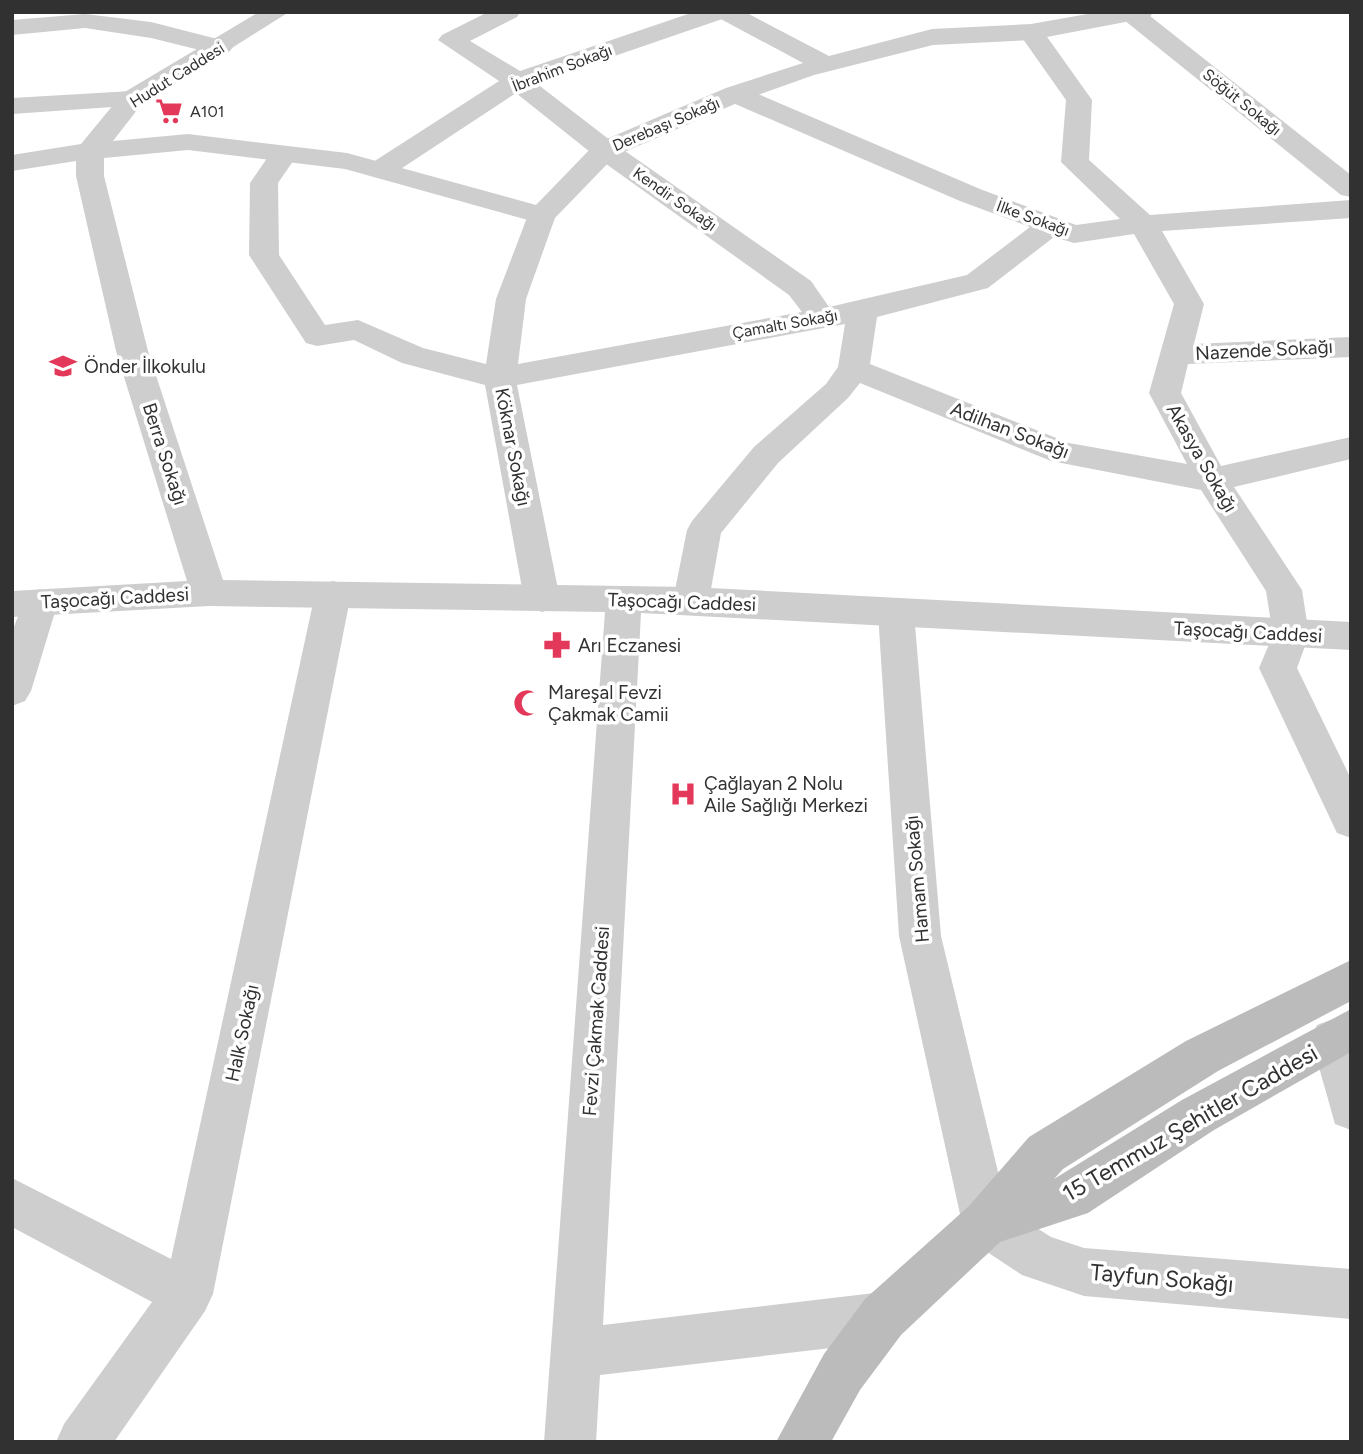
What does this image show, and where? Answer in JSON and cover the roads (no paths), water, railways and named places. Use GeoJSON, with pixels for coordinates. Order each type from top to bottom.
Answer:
{"type":"FeatureCollection","features":[{"type":"Feature","properties":{"kind":"main road","name":"15 Temmuz Şehitler Caddesi"},"geometry":{"type":"LineString","coordinates":[[802,1442],[842,1372],[883,1317],[986,1223],[1046,1153],[1202,1056],[1351,979]]}},
{"type":"Feature","properties":{"kind":"main road","name":"15 Temmuz Şehitler Caddesi"},"geometry":{"type":"LineString","coordinates":[[986,1223],[1071,1197],[1198,1115],[1342,1034]]}},
{"type":"Feature","properties":{"kind":"street","name":"Hudut Caddesi"},"geometry":{"type":"LineString","coordinates":[[90,151],[132,99],[277,12]]}},
{"type":"Feature","properties":{"kind":"street","name":"Kendir Sokağı"},"geometry":{"type":"LineString","coordinates":[[508,12],[451,40],[517,82],[605,150],[800,288],[821,318]]}},
{"type":"Feature","properties":{"kind":"street","name":"İbrahim Sokağı"},"geometry":{"type":"LineString","coordinates":[[380,170],[517,82],[719,12]]}},
{"type":"Feature","properties":{"kind":"street"},"geometry":{"type":"LineString","coordinates":[[932,37],[972,12]]}},
{"type":"Feature","properties":{"kind":"street"},"geometry":{"type":"LineString","coordinates":[[999,12],[1031,32]]}},
{"type":"Feature","properties":{"kind":"street","name":"Derebaşı Sokağı"},"geometry":{"type":"LineString","coordinates":[[541,215],[605,150],[735,94],[827,65],[932,37],[1031,32],[1137,14]]}},
{"type":"Feature","properties":{"kind":"street","name":"Söğüt Sokağı"},"geometry":{"type":"LineString","coordinates":[[1137,14],[1351,189]]}},
{"type":"Feature","properties":{"kind":"street"},"geometry":{"type":"LineString","coordinates":[[12,28],[82,16],[220,47]]}},
{"type":"Feature","properties":{"kind":"street"},"geometry":{"type":"LineString","coordinates":[[744,16],[827,65]]}},
{"type":"Feature","properties":{"kind":"street","name":"Akasya Sokağı"},"geometry":{"type":"LineString","coordinates":[[1031,32],[1079,100],[1075,162],[1143,224],[1189,304],[1166,393],[1212,480],[1284,590],[1291,635]]}},
{"type":"Feature","properties":{"kind":"street","name":"İlke Sokağı"},"geometry":{"type":"LineString","coordinates":[[735,94],[970,195],[1074,234],[1143,224],[1351,209]]}},
{"type":"Feature","properties":{"kind":"street"},"geometry":{"type":"LineString","coordinates":[[12,106],[132,99]]}},
{"type":"Feature","properties":{"kind":"street"},"geometry":{"type":"LineString","coordinates":[[12,163],[90,151],[188,142],[346,160],[541,215]]}},
{"type":"Feature","properties":{"kind":"street","name":"Berra Sokağı"},"geometry":{"type":"LineString","coordinates":[[90,151],[89,176],[132,351],[209,593]]}},
{"type":"Feature","properties":{"kind":"street"},"geometry":{"type":"LineString","coordinates":[[284,154],[264,183],[264,255],[317,336],[358,330],[413,356],[500,378]]}},
{"type":"Feature","properties":{"kind":"street","name":"Köknar Sokağı"},"geometry":{"type":"LineString","coordinates":[[541,215],[512,299],[500,378],[542,599]]}},
{"type":"Feature","properties":{"kind":"street","name":"Çamaltı Sokağı"},"geometry":{"type":"LineString","coordinates":[[500,378],[862,311],[977,282],[1051,225]]}},
{"type":"Feature","properties":{"kind":"street"},"geometry":{"type":"LineString","coordinates":[[691,600],[704,530],[766,455],[837,391],[854,369],[862,311]]}},
{"type":"Feature","properties":{"kind":"street","name":"Nazende Sokağı"},"geometry":{"type":"LineString","coordinates":[[1176,355],[1351,347]]}},
{"type":"Feature","properties":{"kind":"street","name":"Adilhan Sokağı"},"geometry":{"type":"LineString","coordinates":[[854,369],[1063,453],[1212,480]]}},
{"type":"Feature","properties":{"kind":"street"},"geometry":{"type":"LineString","coordinates":[[1212,480],[1351,448]]}},
{"type":"Feature","properties":{"kind":"street","name":"Taşocağı Caddesi"},"geometry":{"type":"LineString","coordinates":[[26,603],[209,593],[691,600],[1291,635],[1351,636]]}},
{"type":"Feature","properties":{"kind":"street","name":"Halk Sokağı"},"geometry":{"type":"LineString","coordinates":[[82,1442],[188,1294],[334,594]]}},
{"type":"Feature","properties":{"kind":"street","name":"Fevzi Çakmak Caddesi"},"geometry":{"type":"LineString","coordinates":[[570,1442],[624,600]]}},
{"type":"Feature","properties":{"kind":"street"},"geometry":{"type":"LineString","coordinates":[[12,691],[26,603]]}},
{"type":"Feature","properties":{"kind":"street","name":"Hamam Sokağı"},"geometry":{"type":"LineString","coordinates":[[896,613],[920,936],[986,1223]]}},
{"type":"Feature","properties":{"kind":"street"},"geometry":{"type":"LineString","coordinates":[[1291,635],[1278,668],[1351,821]]}},
{"type":"Feature","properties":{"kind":"street"},"geometry":{"type":"LineString","coordinates":[[1342,1034],[1351,1109]]}},
{"type":"Feature","properties":{"kind":"street"},"geometry":{"type":"LineString","coordinates":[[12,1201],[188,1294]]}},
{"type":"Feature","properties":{"kind":"street","name":"Tayfun Sokağı"},"geometry":{"type":"LineString","coordinates":[[986,1223],[1039,1258],[1084,1272],[1351,1294]]}},
{"type":"Feature","properties":{"kind":"street"},"geometry":{"type":"LineString","coordinates":[[575,1353],[883,1317]]}},
{"type":"Feature","properties":{"kind":"place","name":"A101"},"geometry":{"type":"Point","coordinates":[169,111]}},
{"type":"Feature","properties":{"kind":"place","name":"Önder İlkokulu"},"geometry":{"type":"Point","coordinates":[63,366]}},
{"type":"Feature","properties":{"kind":"place","name":"Arı Eczanesi"},"geometry":{"type":"Point","coordinates":[557,645]}},
{"type":"Feature","properties":{"kind":"place","name":"Mareşal Fevzi Çakmak Camii"},"geometry":{"type":"Point","coordinates":[527,703]}},
{"type":"Feature","properties":{"kind":"place","name":"Çağlayan 2 Nolu Aile Sağlığı Merkezi"},"geometry":{"type":"Point","coordinates":[683,794]}}]}
